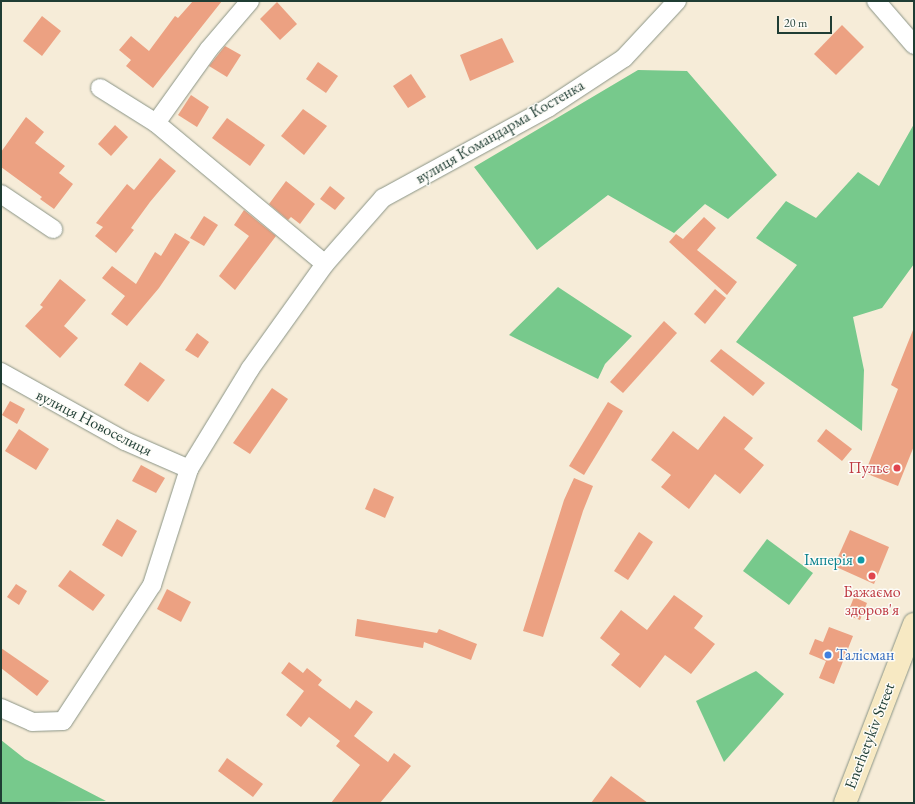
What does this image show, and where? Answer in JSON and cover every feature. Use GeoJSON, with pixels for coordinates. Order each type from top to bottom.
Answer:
{"type":"FeatureCollection","features":[{"type":"Feature","properties":{"kind":"main road","name":"Enerhetykiv Street"},"geometry":{"type":"LineString","coordinates":[[845,803],[914,624]]}},
{"type":"Feature","properties":{"kind":"street"},"geometry":{"type":"LineString","coordinates":[[156,123],[209,49],[250,1]]}},
{"type":"Feature","properties":{"kind":"street","name":"вулиця Командарма Костенка"},"geometry":{"type":"LineString","coordinates":[[1,708],[32,722],[63,721],[152,585],[189,469],[250,369],[326,264],[383,198],[548,108],[624,58],[677,1]]}},
{"type":"Feature","properties":{"kind":"street"},"geometry":{"type":"LineString","coordinates":[[876,1],[914,46]]}},
{"type":"Feature","properties":{"kind":"street"},"geometry":{"type":"LineString","coordinates":[[100,88],[156,123],[326,264]]}},
{"type":"Feature","properties":{"kind":"street"},"geometry":{"type":"LineString","coordinates":[[1,194],[53,229]]}},
{"type":"Feature","properties":{"kind":"street","name":"вулиця Новоселиця"},"geometry":{"type":"LineString","coordinates":[[1,372],[125,441],[189,469]]}},
{"type":"Feature","properties":{"kind":"green space"},"geometry":{"type":"Polygon","coordinates":[[[638,70],[687,71],[777,175],[728,219],[705,204],[674,233],[608,195],[537,250],[474,167],[638,70]]]}},
{"type":"Feature","properties":{"kind":"green space"},"geometry":{"type":"Polygon","coordinates":[[[914,124],[914,264],[882,308],[853,317],[864,370],[862,431],[736,342],[797,265],[756,238],[786,201],[816,218],[858,172],[879,186],[914,124]]]}},
{"type":"Feature","properties":{"kind":"green space"},"geometry":{"type":"Polygon","coordinates":[[[558,287],[632,336],[605,364],[598,379],[509,335],[558,287]]]}},
{"type":"Feature","properties":{"kind":"green space"},"geometry":{"type":"Polygon","coordinates":[[[767,539],[813,573],[789,605],[743,571],[767,539]]]}},
{"type":"Feature","properties":{"kind":"green space"},"geometry":{"type":"Polygon","coordinates":[[[756,671],[784,694],[724,762],[696,701],[756,671]]]}},
{"type":"Feature","properties":{"kind":"green space"},"geometry":{"type":"Polygon","coordinates":[[[1,740],[25,759],[106,801],[1,803],[1,740]]]}},
{"type":"Feature","properties":{"kind":"building"},"geometry":{"type":"Polygon","coordinates":[[[193,1],[222,1],[153,88],[126,66],[131,60],[119,50],[131,36],[149,51],[175,16],[178,18],[193,1]]]}},
{"type":"Feature","properties":{"kind":"building"},"geometry":{"type":"Polygon","coordinates":[[[277,2],[297,24],[280,40],[260,19],[277,2]]]}},
{"type":"Feature","properties":{"kind":"building"},"geometry":{"type":"Polygon","coordinates":[[[42,16],[61,31],[42,56],[23,41],[42,16]]]}},
{"type":"Feature","properties":{"kind":"building"},"geometry":{"type":"Polygon","coordinates":[[[842,25],[864,47],[836,75],[814,54],[842,25]]]}},
{"type":"Feature","properties":{"kind":"building"},"geometry":{"type":"Polygon","coordinates":[[[502,38],[514,62],[470,81],[460,55],[502,38]]]}},
{"type":"Feature","properties":{"kind":"building"},"geometry":{"type":"Polygon","coordinates":[[[225,46],[241,55],[227,77],[209,66],[225,46]]]}},
{"type":"Feature","properties":{"kind":"building"},"geometry":{"type":"Polygon","coordinates":[[[318,62],[338,76],[326,93],[306,79],[318,62]]]}},
{"type":"Feature","properties":{"kind":"building"},"geometry":{"type":"Polygon","coordinates":[[[411,74],[426,97],[408,108],[393,86],[411,74]]]}},
{"type":"Feature","properties":{"kind":"building"},"geometry":{"type":"Polygon","coordinates":[[[191,95],[209,107],[197,127],[178,115],[191,95]]]}},
{"type":"Feature","properties":{"kind":"building"},"geometry":{"type":"Polygon","coordinates":[[[303,109],[327,126],[304,155],[281,136],[303,109]]]}},
{"type":"Feature","properties":{"kind":"building"},"geometry":{"type":"Polygon","coordinates":[[[26,117],[44,132],[35,143],[65,166],[59,173],[73,184],[54,209],[40,199],[42,197],[1,167],[1,152],[26,117]]]}},
{"type":"Feature","properties":{"kind":"building"},"geometry":{"type":"Polygon","coordinates":[[[227,118],[265,145],[250,166],[212,138],[227,118]]]}},
{"type":"Feature","properties":{"kind":"building"},"geometry":{"type":"Polygon","coordinates":[[[115,125],[128,137],[111,156],[98,144],[115,125]]]}},
{"type":"Feature","properties":{"kind":"building"},"geometry":{"type":"Polygon","coordinates":[[[160,158],[176,171],[150,202],[131,228],[134,230],[116,253],[95,236],[103,227],[96,223],[127,184],[134,190],[160,158]]]}},
{"type":"Feature","properties":{"kind":"building"},"geometry":{"type":"Polygon","coordinates":[[[286,181],[315,204],[300,224],[291,217],[288,220],[269,204],[286,181]]]}},
{"type":"Feature","properties":{"kind":"building"},"geometry":{"type":"Polygon","coordinates":[[[330,186],[345,198],[335,210],[320,199],[330,186]]]}},
{"type":"Feature","properties":{"kind":"building"},"geometry":{"type":"Polygon","coordinates":[[[244,210],[276,236],[235,290],[219,276],[249,236],[234,225],[244,210]]]}},
{"type":"Feature","properties":{"kind":"building"},"geometry":{"type":"Polygon","coordinates":[[[204,216],[218,225],[204,246],[190,238],[204,216]]]}},
{"type":"Feature","properties":{"kind":"building"},"geometry":{"type":"Polygon","coordinates":[[[704,217],[716,228],[697,250],[737,282],[727,295],[669,242],[676,234],[683,239],[704,217]]]}},
{"type":"Feature","properties":{"kind":"building"},"geometry":{"type":"Polygon","coordinates":[[[175,233],[190,242],[159,288],[127,326],[111,314],[125,296],[102,278],[112,266],[136,284],[155,252],[161,256],[175,233]]]}},
{"type":"Feature","properties":{"kind":"building"},"geometry":{"type":"Polygon","coordinates":[[[60,279],[86,300],[64,326],[78,338],[60,358],[25,326],[43,307],[40,305],[60,279]]]}},
{"type":"Feature","properties":{"kind":"building"},"geometry":{"type":"Polygon","coordinates":[[[715,289],[726,298],[705,324],[694,314],[715,289]]]}},
{"type":"Feature","properties":{"kind":"building"},"geometry":{"type":"Polygon","coordinates":[[[664,321],[677,333],[623,393],[610,382],[664,321]]]}},
{"type":"Feature","properties":{"kind":"building"},"geometry":{"type":"Polygon","coordinates":[[[913,330],[914,446],[898,486],[865,473],[898,389],[891,385],[913,330]]]}},
{"type":"Feature","properties":{"kind":"building"},"geometry":{"type":"Polygon","coordinates":[[[197,333],[209,342],[198,358],[185,350],[197,333]]]}},
{"type":"Feature","properties":{"kind":"building"},"geometry":{"type":"Polygon","coordinates":[[[721,349],[765,383],[753,396],[710,361],[721,349]]]}},
{"type":"Feature","properties":{"kind":"building"},"geometry":{"type":"Polygon","coordinates":[[[140,362],[165,380],[148,402],[124,385],[140,362]]]}},
{"type":"Feature","properties":{"kind":"building"},"geometry":{"type":"Polygon","coordinates":[[[272,388],[288,399],[250,454],[233,443],[272,388]]]}},
{"type":"Feature","properties":{"kind":"building"},"geometry":{"type":"Polygon","coordinates":[[[10,401],[25,409],[17,424],[2,415],[10,401]]]}},
{"type":"Feature","properties":{"kind":"building"},"geometry":{"type":"Polygon","coordinates":[[[608,402],[623,411],[584,475],[569,466],[608,402]]]}},
{"type":"Feature","properties":{"kind":"building"},"geometry":{"type":"Polygon","coordinates":[[[724,416],[753,438],[744,449],[764,465],[740,494],[715,474],[689,509],[661,487],[671,475],[651,460],[673,431],[698,450],[724,416]]]}},
{"type":"Feature","properties":{"kind":"building"},"geometry":{"type":"Polygon","coordinates":[[[19,429],[49,449],[36,470],[5,451],[19,429]]]}},
{"type":"Feature","properties":{"kind":"building"},"geometry":{"type":"Polygon","coordinates":[[[826,429],[852,449],[842,461],[817,441],[826,429]]]}},
{"type":"Feature","properties":{"kind":"building"},"geometry":{"type":"Polygon","coordinates":[[[141,465],[165,478],[156,493],[132,481],[141,465]]]}},
{"type":"Feature","properties":{"kind":"building"},"geometry":{"type":"Polygon","coordinates":[[[574,478],[593,486],[583,511],[543,637],[523,631],[564,500],[574,478]]]}},
{"type":"Feature","properties":{"kind":"building"},"geometry":{"type":"Polygon","coordinates":[[[374,488],[394,497],[385,518],[365,509],[374,488]]]}},
{"type":"Feature","properties":{"kind":"building"},"geometry":{"type":"Polygon","coordinates":[[[117,519],[137,531],[122,557],[102,545],[117,519]]]}},
{"type":"Feature","properties":{"kind":"building","name":"Імперія"},"geometry":{"type":"Polygon","coordinates":[[[850,530],[889,547],[874,584],[834,566],[850,530]]]}},
{"type":"Feature","properties":{"kind":"building"},"geometry":{"type":"Polygon","coordinates":[[[639,532],[653,542],[628,580],[614,571],[639,532]]]}},
{"type":"Feature","properties":{"kind":"building"},"geometry":{"type":"Polygon","coordinates":[[[70,570],[105,595],[93,611],[58,586],[70,570]]]}},
{"type":"Feature","properties":{"kind":"building"},"geometry":{"type":"Polygon","coordinates":[[[16,584],[27,591],[19,605],[7,597],[16,584]]]}},
{"type":"Feature","properties":{"kind":"building"},"geometry":{"type":"Polygon","coordinates":[[[167,589],[191,602],[181,622],[157,609],[167,589]]]}},
{"type":"Feature","properties":{"kind":"building"},"geometry":{"type":"Polygon","coordinates":[[[674,595],[703,616],[694,628],[715,644],[691,674],[665,655],[640,688],[611,665],[620,654],[600,638],[621,610],[647,630],[674,595]]]}},
{"type":"Feature","properties":{"kind":"building"},"geometry":{"type":"Polygon","coordinates":[[[854,597],[867,603],[860,620],[847,615],[854,597]]]}},
{"type":"Feature","properties":{"kind":"building"},"geometry":{"type":"Polygon","coordinates":[[[357,619],[437,633],[439,629],[477,644],[471,660],[424,642],[423,648],[355,636],[357,619]]]}},
{"type":"Feature","properties":{"kind":"building","name":"Талісман"},"geometry":{"type":"Polygon","coordinates":[[[829,627],[853,636],[834,684],[819,678],[826,661],[809,654],[815,639],[823,642],[829,627]]]}},
{"type":"Feature","properties":{"kind":"building"},"geometry":{"type":"Polygon","coordinates":[[[1,648],[49,681],[37,696],[1,668],[1,648]]]}},
{"type":"Feature","properties":{"kind":"building"},"geometry":{"type":"Polygon","coordinates":[[[289,662],[303,673],[307,668],[322,680],[318,685],[350,709],[356,700],[373,712],[354,736],[388,762],[394,753],[411,766],[380,803],[331,803],[360,765],[336,746],[340,741],[309,717],[301,727],[286,715],[304,691],[281,673],[289,662]]]}},
{"type":"Feature","properties":{"kind":"building"},"geometry":{"type":"Polygon","coordinates":[[[227,758],[263,784],[253,797],[218,771],[227,758]]]}},
{"type":"Feature","properties":{"kind":"building"},"geometry":{"type":"Polygon","coordinates":[[[611,776],[648,803],[591,803],[611,776]]]}},
{"type":"Feature","properties":{"kind":"place","name":"Пульс"},"geometry":{"type":"Point","coordinates":[897,468]}},
{"type":"Feature","properties":{"kind":"place","name":"Імперія"},"geometry":{"type":"Point","coordinates":[861,560]}},
{"type":"Feature","properties":{"kind":"place","name":"Бажаємо здоров'я"},"geometry":{"type":"Point","coordinates":[872,576]}},
{"type":"Feature","properties":{"kind":"place","name":"Талісман"},"geometry":{"type":"Point","coordinates":[828,655]}}]}
